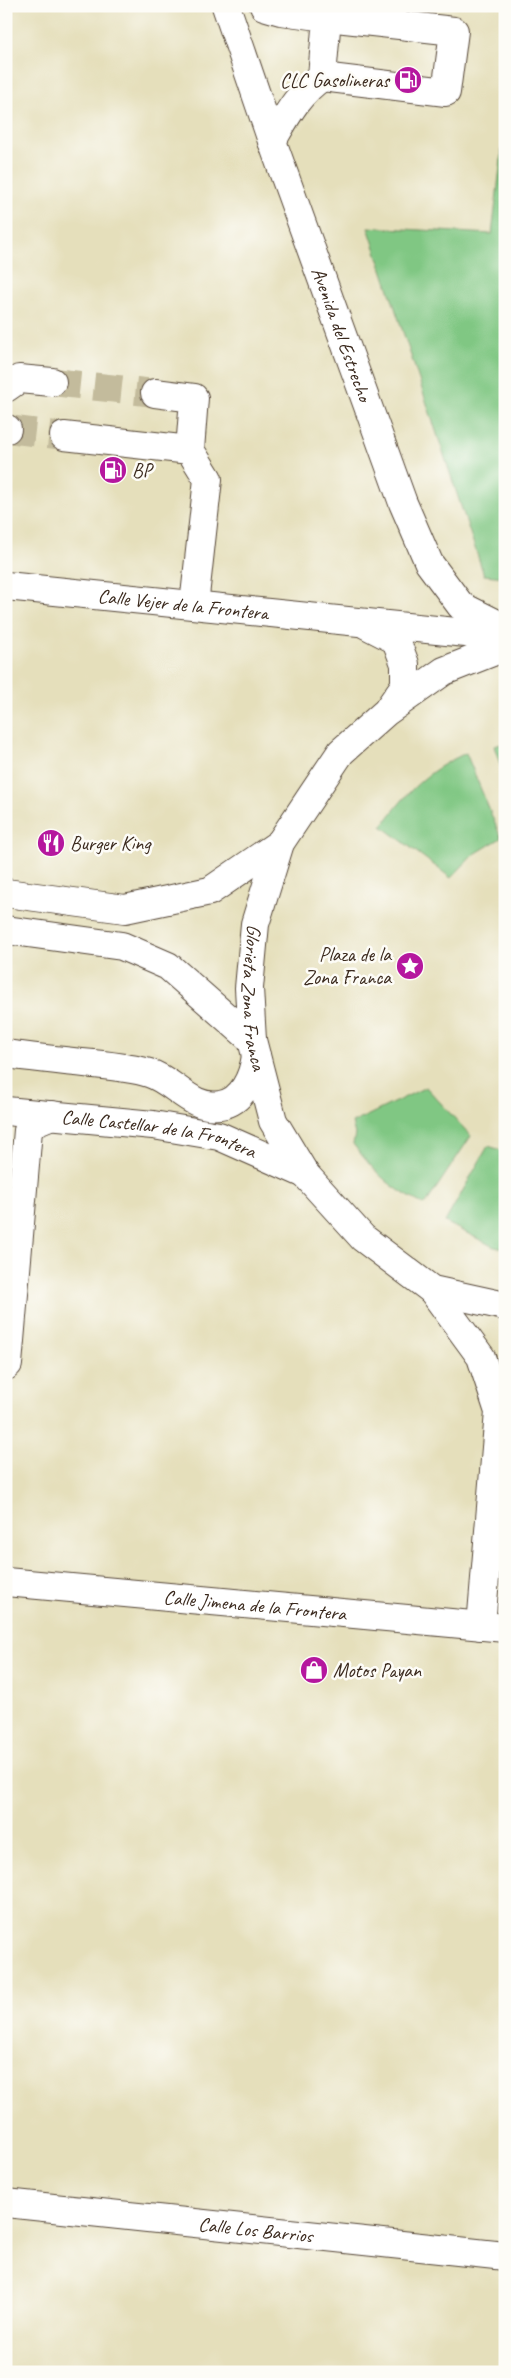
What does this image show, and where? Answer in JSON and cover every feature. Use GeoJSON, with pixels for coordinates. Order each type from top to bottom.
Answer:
{"type":"FeatureCollection","features":[{"type":"Feature","properties":{"kind":"street","name":"Avenida del Estrecho"},"geometry":{"type":"LineString","coordinates":[[226,6],[272,141],[403,503],[429,563],[462,606],[505,628]]}},
{"type":"Feature","properties":{"kind":"street"},"geometry":{"type":"LineString","coordinates":[[264,6],[281,11],[454,32],[446,92],[322,77],[308,87],[293,104],[272,141]]}},
{"type":"Feature","properties":{"kind":"street"},"geometry":{"type":"LineString","coordinates":[[322,77],[327,17]]}},
{"type":"Feature","properties":{"kind":"street"},"geometry":{"type":"LineString","coordinates":[[6,388],[19,379],[52,382]]}},
{"type":"Feature","properties":{"kind":"street"},"geometry":{"type":"LineString","coordinates":[[155,393],[194,398],[190,450],[208,479],[194,605]]}},
{"type":"Feature","properties":{"kind":"street"},"geometry":{"type":"LineString","coordinates":[[64,436],[190,450]]}},
{"type":"Feature","properties":{"kind":"street","name":"Calle Vejer de la Frontera"},"geometry":{"type":"LineString","coordinates":[[6,586],[505,637]]}},
{"type":"Feature","properties":{"kind":"street","name":"Calle Vejer de la Frontera"},"geometry":{"type":"LineString","coordinates":[[359,621],[396,640],[405,664],[405,685],[386,712]]}},
{"type":"Feature","properties":{"kind":"street","name":"Glorieta Zona Franca"},"geometry":{"type":"LineString","coordinates":[[505,648],[444,671],[386,712],[341,752],[280,843],[255,924],[249,988],[254,1048],[273,1121],[305,1174],[363,1238],[432,1290],[505,1306]]}},
{"type":"Feature","properties":{"kind":"street"},"geometry":{"type":"LineString","coordinates":[[6,893],[125,909],[210,890],[280,843]]}},
{"type":"Feature","properties":{"kind":"street"},"geometry":{"type":"LineString","coordinates":[[6,930],[122,946],[168,966],[254,1048],[254,1072],[236,1098],[222,1105],[205,1105],[190,1099],[151,1074],[121,1068],[6,1054]]}},
{"type":"Feature","properties":{"kind":"street","name":"Calle Castellar de la Frontera"},"geometry":{"type":"LineString","coordinates":[[6,1111],[154,1125],[219,1136],[305,1174]]}},
{"type":"Feature","properties":{"kind":"street"},"geometry":{"type":"LineString","coordinates":[[6,1366],[13,1230],[28,1130],[35,1122],[52,1115]]}},
{"type":"Feature","properties":{"kind":"street"},"geometry":{"type":"LineString","coordinates":[[432,1290],[482,1357],[499,1412],[493,1627]]}},
{"type":"Feature","properties":{"kind":"street","name":"Calle Jimena de la Frontera"},"geometry":{"type":"LineString","coordinates":[[6,1582],[493,1627]]}},
{"type":"Feature","properties":{"kind":"street","name":"Calle Los Barrios"},"geometry":{"type":"LineString","coordinates":[[6,2203],[505,2256]]}},
{"type":"Feature","properties":{"kind":"green space"},"geometry":{"type":"Polygon","coordinates":[[[505,126],[505,577],[484,575],[368,227],[492,234],[505,126]]]}},
{"type":"Feature","properties":{"kind":"green space"},"geometry":{"type":"Polygon","coordinates":[[[505,743],[505,779],[494,746],[505,743]]]}},
{"type":"Feature","properties":{"kind":"green space"},"geometry":{"type":"Polygon","coordinates":[[[466,753],[501,838],[473,855],[451,878],[382,826],[419,783],[439,767],[466,753]]]}},
{"type":"Feature","properties":{"kind":"green space"},"geometry":{"type":"Polygon","coordinates":[[[426,1087],[471,1136],[425,1205],[402,1193],[369,1164],[353,1144],[355,1134],[352,1123],[426,1087]]]}},
{"type":"Feature","properties":{"kind":"green space"},"geometry":{"type":"Polygon","coordinates":[[[488,1146],[505,1151],[505,1249],[494,1247],[445,1222],[488,1146]]]}},
{"type":"Feature","properties":{"kind":"tunnel"},"geometry":{"type":"LineString","coordinates":[[52,382],[155,393]]}},
{"type":"Feature","properties":{"kind":"tunnel"},"geometry":{"type":"LineString","coordinates":[[7,429],[64,436]]}},
{"type":"Feature","properties":{"kind":"place","name":"CLC Gasolineras"},"geometry":{"type":"Point","coordinates":[408,80]}},
{"type":"Feature","properties":{"kind":"place","name":"BP"},"geometry":{"type":"Point","coordinates":[113,470]}},
{"type":"Feature","properties":{"kind":"place","name":"Burger King"},"geometry":{"type":"Point","coordinates":[51,843]}},
{"type":"Feature","properties":{"kind":"place","name":"Plaza de la Zona Franca"},"geometry":{"type":"Point","coordinates":[410,966]}},
{"type":"Feature","properties":{"kind":"place","name":"Motos Payan"},"geometry":{"type":"Point","coordinates":[314,1670]}}]}
